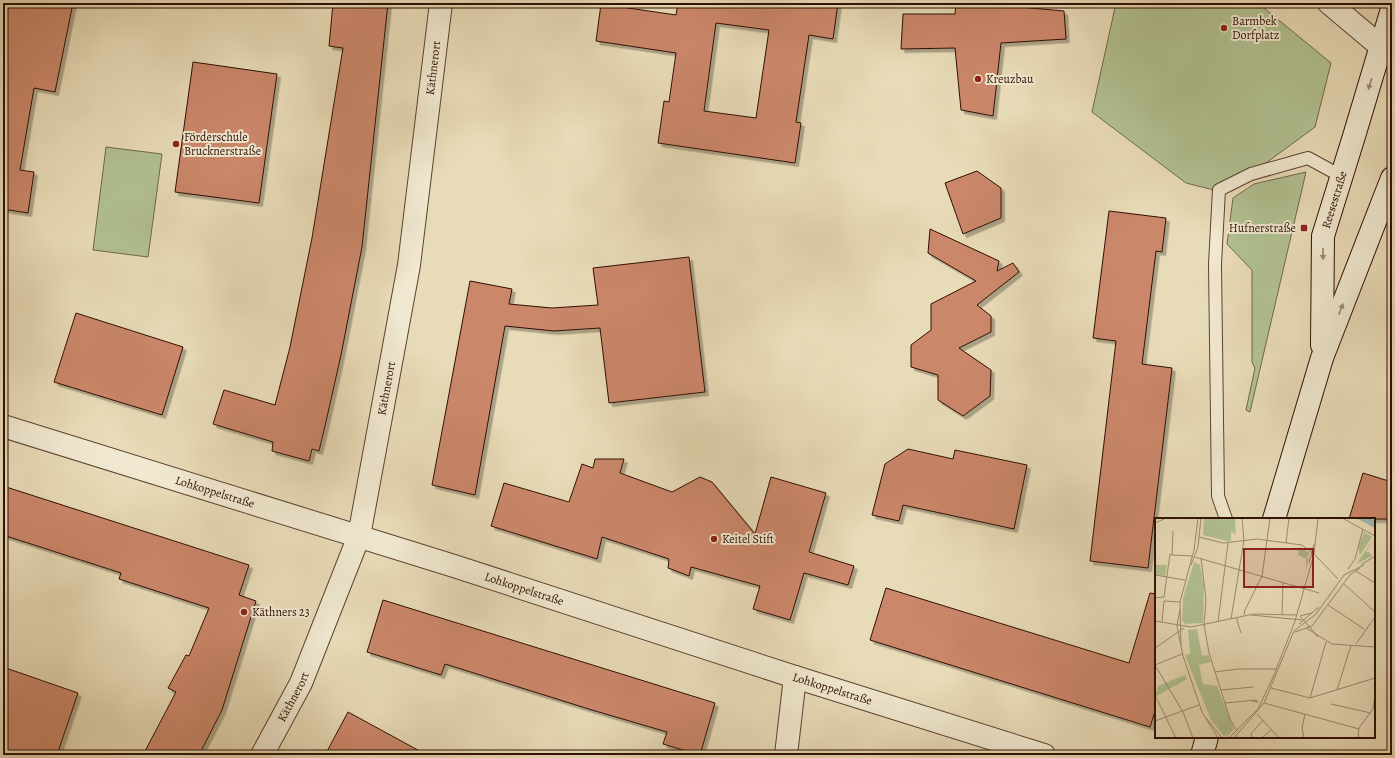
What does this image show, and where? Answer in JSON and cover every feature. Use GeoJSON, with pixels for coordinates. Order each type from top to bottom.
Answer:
{"type":"FeatureCollection","features":[{"type":"Feature","properties":{"kind":"street","name":"Käthnerort"},"geometry":{"type":"LineString","coordinates":[[262,755],[301,683],[359,536],[410,265],[441,3]]}},
{"type":"Feature","properties":{"kind":"street"},"geometry":{"type":"LineString","coordinates":[[1329,3],[1387,51]]}},
{"type":"Feature","properties":{"kind":"street"},"geometry":{"type":"LineString","coordinates":[[1387,51],[1392,9]]}},
{"type":"Feature","properties":{"kind":"street","name":"Reesestraße"},"geometry":{"type":"LineString","coordinates":[[1322,358],[1323,236],[1342,176],[1387,51]]}},
{"type":"Feature","properties":{"kind":"street","name":"Reesestraße"},"geometry":{"type":"LineString","coordinates":[[1274,518],[1322,358],[1392,178]]}},
{"type":"Feature","properties":{"kind":"street","name":"Lohkoppelstraße"},"geometry":{"type":"LineString","coordinates":[[3,426],[462,568],[795,677],[1044,755]]}},
{"type":"Feature","properties":{"kind":"street"},"geometry":{"type":"LineString","coordinates":[[786,755],[795,677]]}},
{"type":"Feature","properties":{"kind":"street"},"geometry":{"type":"LineString","coordinates":[[1202,755],[1207,738]]}},
{"type":"Feature","properties":{"kind":"lane"},"geometry":{"type":"LineString","coordinates":[[1226,518],[1218,496],[1215,264],[1219,190],[1251,174],[1308,158],[1342,176]]}},
{"type":"Feature","properties":{"kind":"green space"},"geometry":{"type":"Polygon","coordinates":[[[1116,3],[1258,3],[1331,63],[1315,127],[1251,174],[1218,191],[1186,183],[1092,112],[1116,3]]]}},
{"type":"Feature","properties":{"kind":"green space"},"geometry":{"type":"Polygon","coordinates":[[[106,147],[162,154],[148,257],[93,250],[106,147]]]}},
{"type":"Feature","properties":{"kind":"green space"},"geometry":{"type":"Polygon","coordinates":[[[1306,172],[1250,412],[1246,410],[1255,368],[1252,362],[1252,270],[1227,244],[1233,198],[1254,184],[1306,172]]]}},
{"type":"Feature","properties":{"kind":"building"},"geometry":{"type":"Polygon","coordinates":[[[3,3],[73,3],[55,92],[34,88],[20,170],[34,172],[28,213],[3,209],[3,3]]]}},
{"type":"Feature","properties":{"kind":"building"},"geometry":{"type":"Polygon","coordinates":[[[333,3],[388,3],[362,247],[341,355],[319,451],[312,449],[309,461],[272,451],[273,442],[213,424],[224,390],[275,405],[290,347],[312,238],[343,48],[329,46],[333,3]]]}},
{"type":"Feature","properties":{"kind":"building"},"geometry":{"type":"Polygon","coordinates":[[[678,3],[838,3],[833,39],[809,35],[796,122],[801,123],[795,163],[658,143],[664,101],[669,102],[676,53],[596,41],[601,4],[676,15],[678,3]],[[716,23],[704,111],[756,118],[769,30],[716,23]]]}},
{"type":"Feature","properties":{"kind":"building","name":"Kreuzbau"},"geometry":{"type":"Polygon","coordinates":[[[956,3],[997,3],[997,5],[1064,11],[1066,39],[1001,43],[993,116],[961,110],[955,48],[901,49],[903,14],[955,14],[956,3]]]}},
{"type":"Feature","properties":{"kind":"building"},"geometry":{"type":"Polygon","coordinates":[[[193,62],[277,74],[259,203],[175,192],[193,62]]]}},
{"type":"Feature","properties":{"kind":"building"},"geometry":{"type":"Polygon","coordinates":[[[977,171],[1001,188],[1001,218],[963,234],[945,183],[977,171]]]}},
{"type":"Feature","properties":{"kind":"building"},"geometry":{"type":"Polygon","coordinates":[[[1109,211],[1166,218],[1162,252],[1156,251],[1142,364],[1172,368],[1148,568],[1090,561],[1116,341],[1093,338],[1109,211]]]}},
{"type":"Feature","properties":{"kind":"building"},"geometry":{"type":"Polygon","coordinates":[[[930,229],[999,261],[997,271],[1013,263],[1019,272],[977,305],[991,316],[991,332],[959,348],[991,370],[990,396],[963,416],[938,400],[938,375],[911,367],[911,345],[931,330],[931,304],[976,281],[928,253],[930,229]]]}},
{"type":"Feature","properties":{"kind":"building"},"geometry":{"type":"Polygon","coordinates":[[[689,257],[705,392],[609,403],[600,328],[554,331],[505,326],[475,495],[432,485],[470,281],[512,289],[509,304],[552,308],[598,305],[593,268],[689,257]]]}},
{"type":"Feature","properties":{"kind":"building"},"geometry":{"type":"Polygon","coordinates":[[[76,313],[183,347],[162,415],[54,382],[76,313]]]}},
{"type":"Feature","properties":{"kind":"building"},"geometry":{"type":"Polygon","coordinates":[[[908,449],[953,459],[955,450],[1027,465],[1014,529],[903,505],[899,521],[872,515],[885,464],[908,449]]]}},
{"type":"Feature","properties":{"kind":"building","name":"Keitel Stift"},"geometry":{"type":"Polygon","coordinates":[[[595,459],[624,459],[620,473],[672,492],[700,477],[712,482],[755,534],[771,477],[826,493],[809,552],[854,566],[848,585],[804,573],[790,620],[753,609],[760,586],[691,567],[689,576],[668,568],[669,559],[602,537],[597,559],[491,526],[504,483],[569,502],[582,464],[593,468],[595,459]]]}},
{"type":"Feature","properties":{"kind":"building"},"geometry":{"type":"Polygon","coordinates":[[[1363,473],[1392,482],[1392,519],[1349,518],[1363,473]]]}},
{"type":"Feature","properties":{"kind":"building"},"geometry":{"type":"Polygon","coordinates":[[[3,486],[249,565],[239,595],[256,601],[222,710],[199,755],[143,755],[176,692],[168,688],[186,655],[189,656],[209,608],[119,579],[121,573],[3,535],[3,486]]]}},
{"type":"Feature","properties":{"kind":"building"},"geometry":{"type":"Polygon","coordinates":[[[886,588],[1129,663],[1150,593],[1155,594],[1155,711],[1150,727],[870,640],[886,588]]]}},
{"type":"Feature","properties":{"kind":"building"},"geometry":{"type":"Polygon","coordinates":[[[383,600],[715,703],[700,755],[663,744],[667,732],[445,664],[441,675],[367,652],[383,600]]]}},
{"type":"Feature","properties":{"kind":"building"},"geometry":{"type":"Polygon","coordinates":[[[3,667],[78,693],[57,755],[3,755],[3,667]]]}},
{"type":"Feature","properties":{"kind":"building"},"geometry":{"type":"Polygon","coordinates":[[[348,712],[427,755],[325,755],[348,712]]]}},
{"type":"Feature","properties":{"kind":"place","name":"Barmbek Dorfplatz"},"geometry":{"type":"Point","coordinates":[1224,28]}},
{"type":"Feature","properties":{"kind":"place","name":"Kreuzbau"},"geometry":{"type":"Point","coordinates":[978,79]}},
{"type":"Feature","properties":{"kind":"place","name":"Förderschule Brucknerstraße"},"geometry":{"type":"Point","coordinates":[176,144]}},
{"type":"Feature","properties":{"kind":"place","name":"Hufnerstraße"},"geometry":{"type":"Point","coordinates":[1304,228]}},
{"type":"Feature","properties":{"kind":"place","name":"Keitel Stift"},"geometry":{"type":"Point","coordinates":[714,539]}},
{"type":"Feature","properties":{"kind":"place","name":"Käthners 23"},"geometry":{"type":"Point","coordinates":[244,612]}}]}
